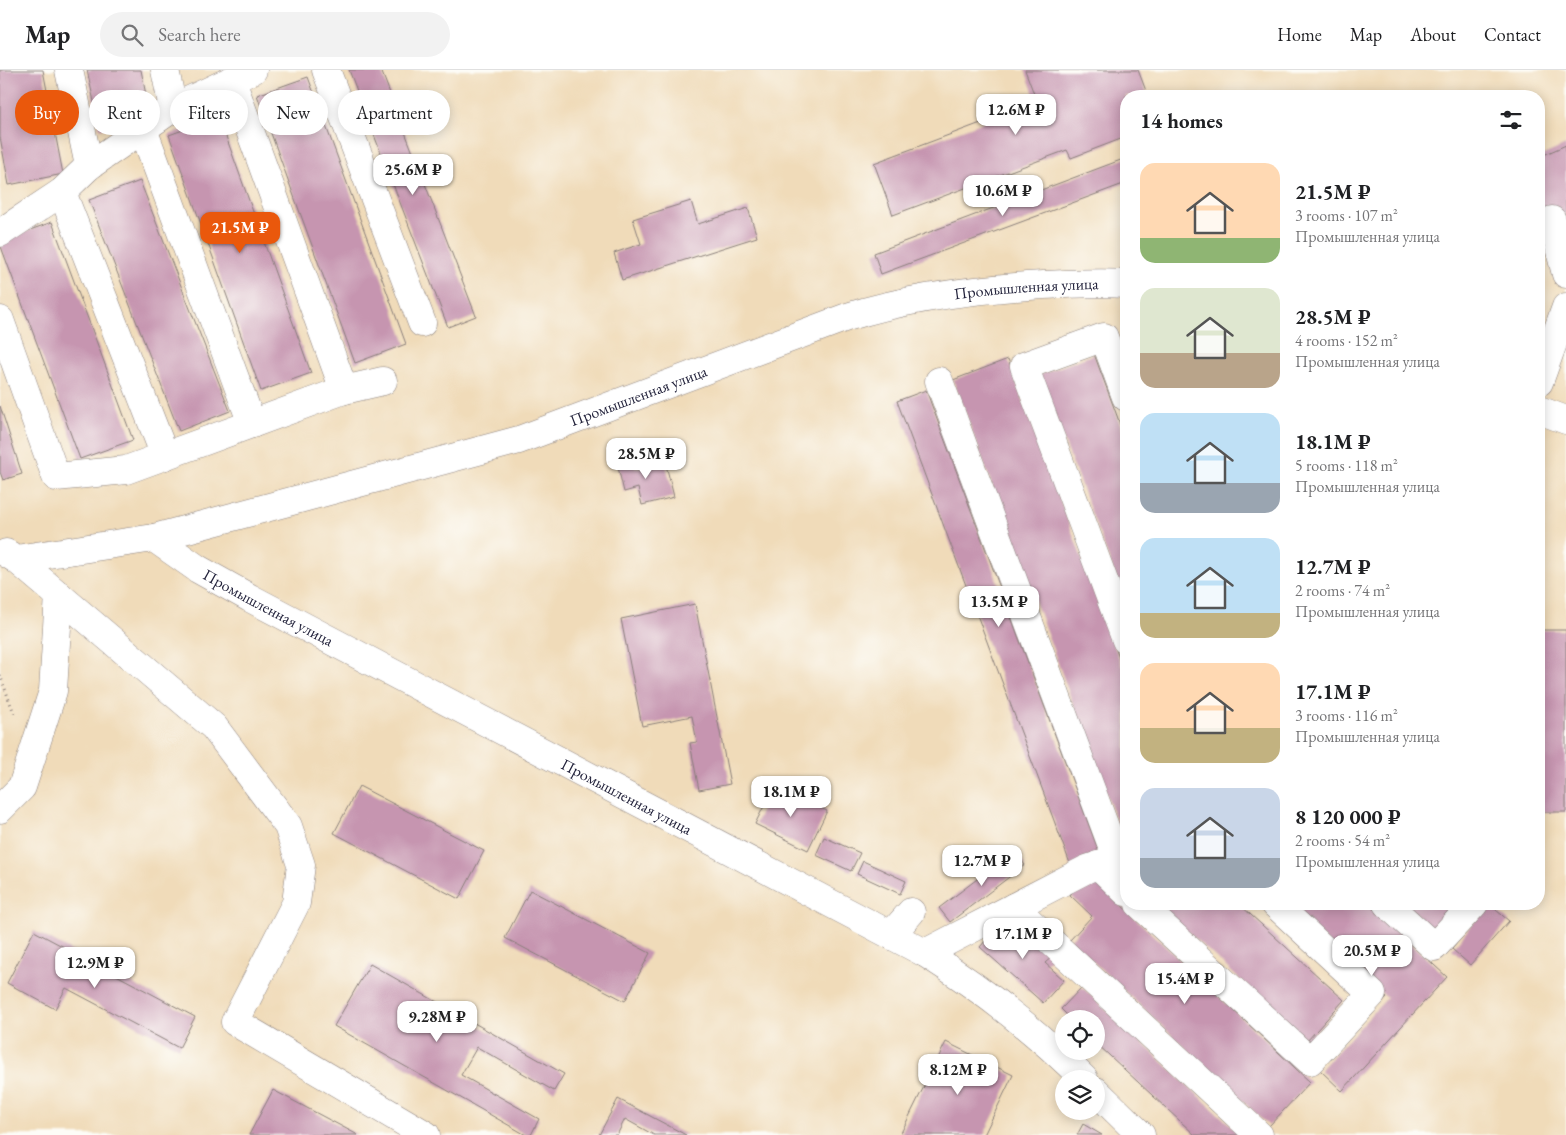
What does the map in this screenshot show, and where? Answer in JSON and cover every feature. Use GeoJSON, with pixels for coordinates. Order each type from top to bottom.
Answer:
{"type":"FeatureCollection","features":[{"type":"Feature","properties":{"kind":"street"},"geometry":{"type":"LineString","coordinates":[[69,70],[89,166]]}},
{"type":"Feature","properties":{"kind":"street"},"geometry":{"type":"LineString","coordinates":[[165,70],[170,94]]}},
{"type":"Feature","properties":{"kind":"street"},"geometry":{"type":"LineString","coordinates":[[326,70],[422,323]]}},
{"type":"Feature","properties":{"kind":"street"},"geometry":{"type":"LineString","coordinates":[[211,90],[242,75],[344,390]]}},
{"type":"Feature","properties":{"kind":"street"},"geometry":{"type":"LineString","coordinates":[[0,233],[62,192],[89,166],[132,135]]}},
{"type":"Feature","properties":{"kind":"street"},"geometry":{"type":"LineString","coordinates":[[145,135],[252,424]]}},
{"type":"Feature","properties":{"kind":"street"},"geometry":{"type":"LineString","coordinates":[[62,192],[165,456]]}},
{"type":"Feature","properties":{"kind":"street"},"geometry":{"type":"LineString","coordinates":[[1552,220],[1566,274]]}},
{"type":"Feature","properties":{"kind":"street","name":"Промышленная улица"},"geometry":{"type":"LineString","coordinates":[[8,554],[154,538],[519,440],[846,308],[898,304],[1002,288],[1102,282],[1120,284]]}},
{"type":"Feature","properties":{"kind":"street"},"geometry":{"type":"LineString","coordinates":[[1545,365],[1566,307]]}},
{"type":"Feature","properties":{"kind":"street"},"geometry":{"type":"LineString","coordinates":[[0,320],[56,477],[126,470],[344,390],[383,381]]}},
{"type":"Feature","properties":{"kind":"street"},"geometry":{"type":"LineString","coordinates":[[1120,381],[1104,337],[1024,366],[1120,624]]}},
{"type":"Feature","properties":{"kind":"street"},"geometry":{"type":"LineString","coordinates":[[939,381],[1120,876]]}},
{"type":"Feature","properties":{"kind":"street"},"geometry":{"type":"LineString","coordinates":[[1545,412],[1566,420]]}},
{"type":"Feature","properties":{"kind":"street","name":"Промышленная улица"},"geometry":{"type":"LineString","coordinates":[[154,538],[198,568],[250,598],[578,758],[925,953],[1005,1009],[1074,1070]]}},
{"type":"Feature","properties":{"kind":"street"},"geometry":{"type":"LineString","coordinates":[[8,554],[214,727],[288,826],[302,865],[296,903],[235,1022],[426,1135]]}},
{"type":"Feature","properties":{"kind":"street"},"geometry":{"type":"LineString","coordinates":[[0,809],[22,787],[53,691],[59,595]]}},
{"type":"Feature","properties":{"kind":"street"},"geometry":{"type":"LineString","coordinates":[[925,953],[1087,869],[1114,860]]}},
{"type":"Feature","properties":{"kind":"street"},"geometry":{"type":"LineString","coordinates":[[1014,906],[1259,1135]]}},
{"type":"Feature","properties":{"kind":"street"},"geometry":{"type":"LineString","coordinates":[[1146,910],[1310,1061],[1372,994],[1281,910]]}},
{"type":"Feature","properties":{"kind":"street"},"geometry":{"type":"LineString","coordinates":[[1394,910],[1434,947],[1468,910]]}},
{"type":"Feature","properties":{"kind":"street"},"geometry":{"type":"LineString","coordinates":[[890,935],[911,912]]}},
{"type":"Feature","properties":{"kind":"street"},"geometry":{"type":"LineString","coordinates":[[1105,1100],[1140,1135]]}},
{"type":"Feature","properties":{"kind":"building"},"geometry":{"type":"Polygon","coordinates":[[[0,70],[43,70],[47,90],[15,90],[15,135],[56,135],[63,174],[9,185],[0,137],[0,70]]]}},
{"type":"Feature","properties":{"kind":"building"},"geometry":{"type":"Polygon","coordinates":[[[87,70],[141,70],[145,90],[91,90],[87,70]]]}},
{"type":"Feature","properties":{"kind":"building"},"geometry":{"type":"Polygon","coordinates":[[[349,70],[381,70],[389,90],[357,90],[349,70]]]}},
{"type":"Feature","properties":{"kind":"building"},"geometry":{"type":"Polygon","coordinates":[[[1025,70],[1138,70],[1146,90],[1120,90],[1120,139],[1071,158],[1067,150],[893,215],[874,163],[1037,102],[1025,70]]]}},
{"type":"Feature","properties":{"kind":"building"},"geometry":{"type":"Polygon","coordinates":[[[308,77],[313,90],[271,90],[308,77]]]}},
{"type":"Feature","properties":{"kind":"building"},"geometry":{"type":"Polygon","coordinates":[[[328,131],[406,344],[355,363],[272,135],[328,135],[328,131]]]}},
{"type":"Feature","properties":{"kind":"building"},"geometry":{"type":"Polygon","coordinates":[[[169,135],[225,135],[311,373],[261,391],[169,135]]]}},
{"type":"Feature","properties":{"kind":"building"},"geometry":{"type":"Polygon","coordinates":[[[374,135],[406,135],[476,316],[448,327],[374,135]]]}},
{"type":"Feature","properties":{"kind":"building"},"geometry":{"type":"Polygon","coordinates":[[[1566,145],[1566,214],[1545,223],[1545,154],[1566,145]]]}},
{"type":"Feature","properties":{"kind":"building"},"geometry":{"type":"Polygon","coordinates":[[[1120,160],[1120,185],[881,274],[874,253],[1120,160]]]}},
{"type":"Feature","properties":{"kind":"building"},"geometry":{"type":"Polygon","coordinates":[[[140,181],[230,411],[179,431],[89,200],[140,181]]]}},
{"type":"Feature","properties":{"kind":"building"},"geometry":{"type":"Polygon","coordinates":[[[691,201],[698,224],[748,208],[757,237],[622,280],[614,253],[641,244],[633,219],[691,201]]]}},
{"type":"Feature","properties":{"kind":"building"},"geometry":{"type":"Polygon","coordinates":[[[52,222],[133,440],[80,459],[0,244],[0,241],[52,222]]]}},
{"type":"Feature","properties":{"kind":"building"},"geometry":{"type":"Polygon","coordinates":[[[1094,354],[1120,424],[1120,588],[1039,375],[1094,354]]]}},
{"type":"Feature","properties":{"kind":"building"},"geometry":{"type":"Polygon","coordinates":[[[1008,359],[1120,661],[1120,831],[953,380],[1008,359]]]}},
{"type":"Feature","properties":{"kind":"building"},"geometry":{"type":"Polygon","coordinates":[[[926,390],[1100,855],[1071,866],[897,401],[926,390]]]}},
{"type":"Feature","properties":{"kind":"building"},"geometry":{"type":"Polygon","coordinates":[[[0,406],[22,474],[3,480],[0,472],[0,406]]]}},
{"type":"Feature","properties":{"kind":"building"},"geometry":{"type":"Polygon","coordinates":[[[632,455],[635,468],[665,461],[674,497],[642,505],[638,488],[624,492],[616,459],[632,455]]]}},
{"type":"Feature","properties":{"kind":"building"},"geometry":{"type":"Polygon","coordinates":[[[695,604],[730,784],[699,790],[690,743],[697,742],[692,716],[642,726],[621,619],[695,604]]]}},
{"type":"Feature","properties":{"kind":"building"},"geometry":{"type":"Polygon","coordinates":[[[1545,630],[1566,630],[1566,812],[1545,812],[1545,630]]]}},
{"type":"Feature","properties":{"kind":"building"},"geometry":{"type":"Polygon","coordinates":[[[359,786],[484,851],[459,899],[334,833],[359,786]]]}},
{"type":"Feature","properties":{"kind":"building"},"geometry":{"type":"Polygon","coordinates":[[[774,786],[827,811],[808,850],[755,824],[774,786]]]}},
{"type":"Feature","properties":{"kind":"building"},"geometry":{"type":"Polygon","coordinates":[[[824,837],[860,853],[851,871],[816,855],[824,837]]]}},
{"type":"Feature","properties":{"kind":"building"},"geometry":{"type":"Polygon","coordinates":[[[1014,851],[1025,865],[950,922],[939,908],[1014,851]]]}},
{"type":"Feature","properties":{"kind":"building"},"geometry":{"type":"Polygon","coordinates":[[[863,861],[906,881],[900,894],[857,874],[863,861]]]}},
{"type":"Feature","properties":{"kind":"building"},"geometry":{"type":"Polygon","coordinates":[[[1089,875],[1120,904],[1120,910],[1126,910],[1310,1082],[1269,1126],[1070,940],[1092,916],[1070,895],[1089,875]]]}},
{"type":"Feature","properties":{"kind":"building"},"geometry":{"type":"Polygon","coordinates":[[[530,890],[650,953],[625,1001],[505,938],[530,890]]]}},
{"type":"Feature","properties":{"kind":"building"},"geometry":{"type":"Polygon","coordinates":[[[1164,910],[1246,910],[1344,1000],[1307,1041],[1164,910]]]}},
{"type":"Feature","properties":{"kind":"building"},"geometry":{"type":"Polygon","coordinates":[[[1292,910],[1374,910],[1447,977],[1342,1091],[1320,1070],[1387,998],[1292,910]]]}},
{"type":"Feature","properties":{"kind":"building"},"geometry":{"type":"Polygon","coordinates":[[[1411,910],[1449,910],[1432,929],[1411,910]]]}},
{"type":"Feature","properties":{"kind":"building"},"geometry":{"type":"Polygon","coordinates":[[[1484,910],[1496,910],[1509,921],[1470,965],[1452,949],[1484,910]]]}},
{"type":"Feature","properties":{"kind":"building"},"geometry":{"type":"Polygon","coordinates":[[[1016,923],[1053,956],[1045,963],[1064,980],[1043,1003],[980,947],[999,925],[1008,933],[1016,923]]]}},
{"type":"Feature","properties":{"kind":"building"},"geometry":{"type":"Polygon","coordinates":[[[34,931],[195,1017],[179,1048],[66,988],[55,1009],[7,983],[34,931]]]}},
{"type":"Feature","properties":{"kind":"building"},"geometry":{"type":"Polygon","coordinates":[[[370,964],[564,1074],[554,1091],[477,1047],[461,1075],[539,1119],[531,1135],[526,1135],[334,1026],[370,964]]]}},
{"type":"Feature","properties":{"kind":"building"},"geometry":{"type":"Polygon","coordinates":[[[1082,987],[1241,1135],[1195,1135],[1105,1051],[1105,1010],[1061,1009],[1082,987]]]}},
{"type":"Feature","properties":{"kind":"building"},"geometry":{"type":"Polygon","coordinates":[[[946,1042],[1013,1075],[984,1135],[900,1135],[946,1042]]]}},
{"type":"Feature","properties":{"kind":"building"},"geometry":{"type":"Polygon","coordinates":[[[273,1090],[358,1135],[249,1135],[273,1090]]]}},
{"type":"Feature","properties":{"kind":"building"},"geometry":{"type":"Polygon","coordinates":[[[618,1099],[686,1135],[654,1135],[625,1119],[617,1135],[599,1135],[618,1099]]]}},
{"type":"Feature","properties":{"kind":"building"},"geometry":{"type":"Polygon","coordinates":[[[1083,1124],[1102,1135],[1077,1135],[1083,1124]]]}}]}
